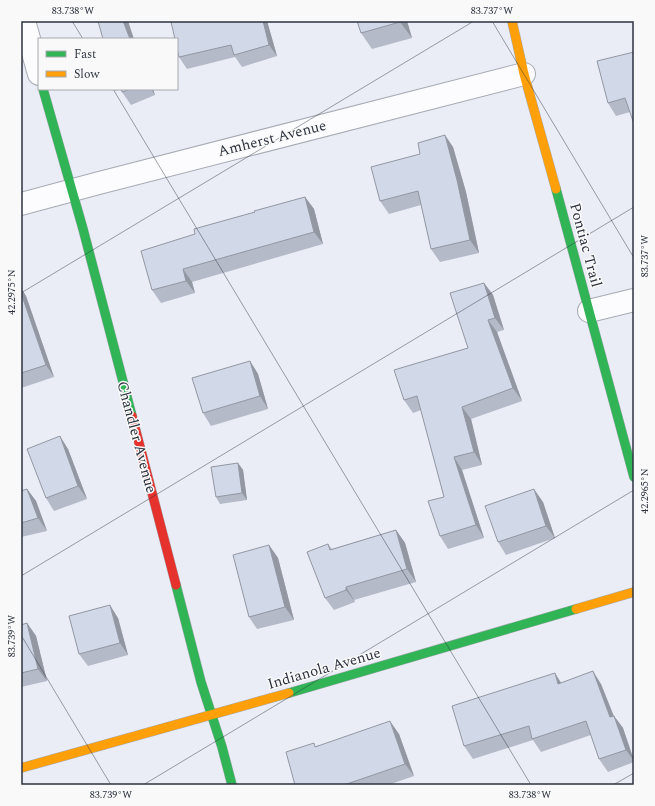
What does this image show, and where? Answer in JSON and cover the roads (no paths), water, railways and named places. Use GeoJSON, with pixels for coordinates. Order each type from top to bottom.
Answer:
{"type":"FeatureCollection","features":[{"type":"Feature","properties":{"kind":"street"},"geometry":{"type":"LineString","coordinates":[[24,21],[38,70]]}},
{"type":"Feature","properties":{"kind":"street","name":"Pontiac Trail"},"geometry":{"type":"LineString","coordinates":[[512,21],[524,74],[590,311],[634,477]]}},
{"type":"Feature","properties":{"kind":"street","name":"Amherst Avenue"},"geometry":{"type":"LineString","coordinates":[[21,204],[524,74]]}},
{"type":"Feature","properties":{"kind":"street","name":"Chandler Avenue"},"geometry":{"type":"LineString","coordinates":[[43,90],[211,715],[222,747],[232,785]]}},
{"type":"Feature","properties":{"kind":"street"},"geometry":{"type":"LineString","coordinates":[[590,311],[634,300]]}},
{"type":"Feature","properties":{"kind":"street","name":"Indianola Avenue"},"geometry":{"type":"LineString","coordinates":[[21,768],[211,715],[634,592]]}}]}
